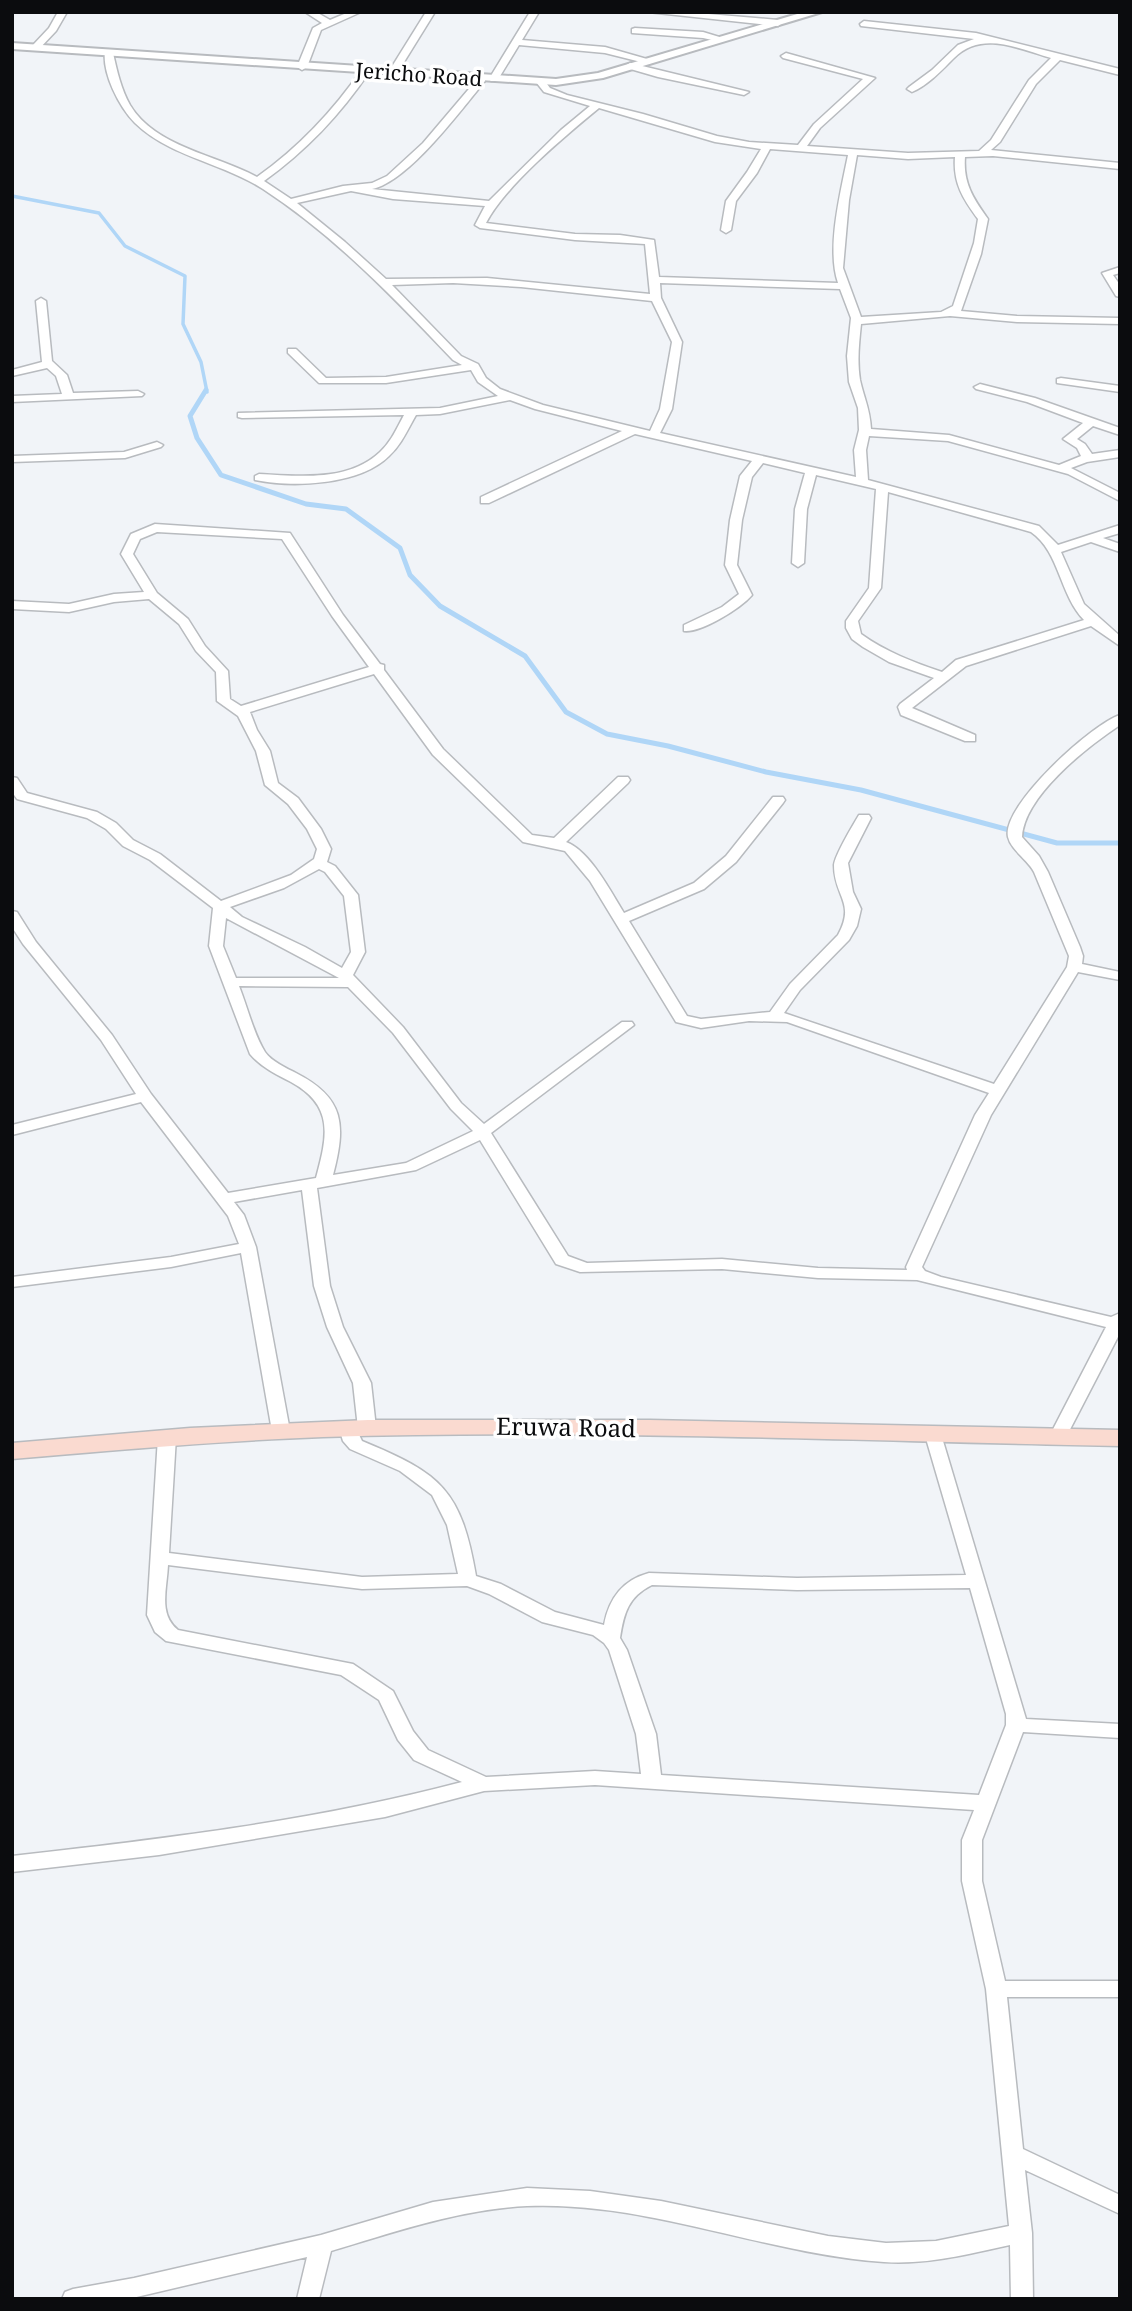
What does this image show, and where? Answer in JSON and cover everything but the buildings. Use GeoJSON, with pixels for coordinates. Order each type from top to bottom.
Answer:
{"type":"FeatureCollection","features":[{"type":"Feature","properties":{"kind":"main road","name":"Eruwa Road"},"geometry":{"type":"LineString","coordinates":[[12,1451],[167,1437],[357,1428],[823,1431],[1120,1438]]}},
{"type":"Feature","properties":{"kind":"street"},"geometry":{"type":"LineString","coordinates":[[36,47],[54,29],[63,12]]}},
{"type":"Feature","properties":{"kind":"street"},"geometry":{"type":"LineString","coordinates":[[309,12],[327,22]]}},
{"type":"Feature","properties":{"kind":"street"},"geometry":{"type":"LineString","coordinates":[[302,67],[317,28],[357,12]]}},
{"type":"Feature","properties":{"kind":"street"},"geometry":{"type":"LineString","coordinates":[[393,73],[430,12]]}},
{"type":"Feature","properties":{"kind":"street"},"geometry":{"type":"LineString","coordinates":[[290,202],[374,186],[397,173],[488,79],[535,12]]}},
{"type":"Feature","properties":{"kind":"street"},"geometry":{"type":"LineString","coordinates":[[652,12],[778,23]]}},
{"type":"Feature","properties":{"kind":"street","name":"Jericho Road"},"geometry":{"type":"LineString","coordinates":[[12,46],[541,82],[585,79],[817,12]]}},
{"type":"Feature","properties":{"kind":"street"},"geometry":{"type":"LineString","coordinates":[[864,24],[967,35],[1120,72]]}},
{"type":"Feature","properties":{"kind":"street"},"geometry":{"type":"LineString","coordinates":[[635,31],[703,35],[722,39]]}},
{"type":"Feature","properties":{"kind":"street"},"geometry":{"type":"LineString","coordinates":[[912,89],[934,73],[965,43],[988,40]]}},
{"type":"Feature","properties":{"kind":"street"},"geometry":{"type":"LineString","coordinates":[[516,42],[604,50],[649,61]]}},
{"type":"Feature","properties":{"kind":"street"},"geometry":{"type":"LineString","coordinates":[[108,52],[123,102],[145,128],[240,170],[290,202],[352,250],[457,358],[474,366],[482,380],[509,397],[579,418],[882,487],[1017,522],[1044,533],[1050,539],[1079,606],[1120,642]]}},
{"type":"Feature","properties":{"kind":"street"},"geometry":{"type":"LineString","coordinates":[[786,55],[870,78],[817,126],[801,148]]}},
{"type":"Feature","properties":{"kind":"street"},"geometry":{"type":"LineString","coordinates":[[982,153],[995,142],[1032,82],[1057,57]]}},
{"type":"Feature","properties":{"kind":"street"},"geometry":{"type":"LineString","coordinates":[[630,66],[657,75],[715,84],[744,92]]}},
{"type":"Feature","properties":{"kind":"street"},"geometry":{"type":"LineString","coordinates":[[258,181],[286,159],[342,105],[365,71]]}},
{"type":"Feature","properties":{"kind":"street"},"geometry":{"type":"LineString","coordinates":[[541,82],[554,94],[715,139],[767,146],[908,156],[982,153],[1120,166]]}},
{"type":"Feature","properties":{"kind":"street"},"geometry":{"type":"LineString","coordinates":[[597,105],[564,132],[491,204],[480,225],[575,237],[650,242],[656,298],[673,327],[677,342],[666,409],[653,436]]}},
{"type":"Feature","properties":{"kind":"street"},"geometry":{"type":"LineString","coordinates":[[726,230],[731,201],[752,173],[767,146]]}},
{"type":"Feature","properties":{"kind":"street"},"geometry":{"type":"LineString","coordinates":[[853,152],[844,201],[838,268],[856,321],[852,356],[855,382],[864,408],[865,432],[860,450],[862,483]]}},
{"type":"Feature","properties":{"kind":"street"},"geometry":{"type":"LineString","coordinates":[[952,313],[958,308],[962,289],[980,248],[983,219],[962,191],[957,175],[960,154]]}},
{"type":"Feature","properties":{"kind":"street"},"geometry":{"type":"LineString","coordinates":[[354,189],[393,197],[491,204]]}},
{"type":"Feature","properties":{"kind":"street"},"geometry":{"type":"LineString","coordinates":[[1120,270],[1107,273],[1120,294]]}},
{"type":"Feature","properties":{"kind":"street"},"geometry":{"type":"LineString","coordinates":[[385,282],[438,279],[502,282],[656,298]]}},
{"type":"Feature","properties":{"kind":"street"},"geometry":{"type":"LineString","coordinates":[[655,280],[845,286]]}},
{"type":"Feature","properties":{"kind":"street"},"geometry":{"type":"LineString","coordinates":[[41,301],[45,354],[49,364],[61,375],[69,397]]}},
{"type":"Feature","properties":{"kind":"street"},"geometry":{"type":"LineString","coordinates":[[856,321],[952,313],[1017,319],[1120,321]]}},
{"type":"Feature","properties":{"kind":"street"},"geometry":{"type":"LineString","coordinates":[[292,351],[323,381],[386,380],[474,366]]}},
{"type":"Feature","properties":{"kind":"street"},"geometry":{"type":"LineString","coordinates":[[12,373],[49,364]]}},
{"type":"Feature","properties":{"kind":"street"},"geometry":{"type":"LineString","coordinates":[[1061,381],[1120,389]]}},
{"type":"Feature","properties":{"kind":"street"},"geometry":{"type":"LineString","coordinates":[[980,387],[1031,400],[1120,432]]}},
{"type":"Feature","properties":{"kind":"street"},"geometry":{"type":"LineString","coordinates":[[12,399],[138,394]]}},
{"type":"Feature","properties":{"kind":"street"},"geometry":{"type":"LineString","coordinates":[[242,415],[440,411],[509,397]]}},
{"type":"Feature","properties":{"kind":"street"},"geometry":{"type":"LineString","coordinates":[[259,478],[317,480],[351,472],[384,456],[399,436],[411,412]]}},
{"type":"Feature","properties":{"kind":"street"},"geometry":{"type":"LineString","coordinates":[[1088,458],[1081,446],[1069,439],[1091,422]]}},
{"type":"Feature","properties":{"kind":"street"},"geometry":{"type":"LineString","coordinates":[[485,500],[632,431]]}},
{"type":"Feature","properties":{"kind":"street"},"geometry":{"type":"LineString","coordinates":[[865,432],[948,438],[1061,468],[1082,476],[1120,498]]}},
{"type":"Feature","properties":{"kind":"street"},"geometry":{"type":"LineString","coordinates":[[12,459],[114,456],[157,445]]}},
{"type":"Feature","properties":{"kind":"street"},"geometry":{"type":"LineString","coordinates":[[1061,468],[1088,458],[1120,453]]}},
{"type":"Feature","properties":{"kind":"street"},"geometry":{"type":"LineString","coordinates":[[688,628],[726,610],[746,595],[733,575],[731,565],[736,520],[746,476],[759,460]]}},
{"type":"Feature","properties":{"kind":"street"},"geometry":{"type":"LineString","coordinates":[[798,563],[801,509],[811,471]]}},
{"type":"Feature","properties":{"kind":"street"},"geometry":{"type":"LineString","coordinates":[[882,487],[875,588],[852,621],[852,628],[856,636],[867,645],[894,659],[944,677]]}},
{"type":"Feature","properties":{"kind":"street"},"geometry":{"type":"LineString","coordinates":[[220,906],[304,875],[319,864],[324,856],[319,838],[293,801],[272,785],[263,751],[250,730],[244,713],[224,701],[222,671],[200,648],[184,622],[152,595],[127,554],[135,537],[143,532],[164,527],[286,536],[338,616],[379,668],[438,752],[528,839],[557,843],[570,848],[580,858],[596,878],[681,1019],[691,1024],[704,1025],[735,1018],[775,1015],[790,1018],[998,1091]]}},
{"type":"Feature","properties":{"kind":"street"},"geometry":{"type":"LineString","coordinates":[[1054,551],[1120,529]]}},
{"type":"Feature","properties":{"kind":"street"},"geometry":{"type":"LineString","coordinates":[[1091,538],[1120,548]]}},
{"type":"Feature","properties":{"kind":"street"},"geometry":{"type":"LineString","coordinates":[[12,605],[69,608],[114,598],[152,595]]}},
{"type":"Feature","properties":{"kind":"street"},"geometry":{"type":"LineString","coordinates":[[970,738],[906,712],[905,708],[961,663],[1093,621]]}},
{"type":"Feature","properties":{"kind":"street"},"geometry":{"type":"LineString","coordinates":[[244,713],[243,710],[252,706],[379,668]]}},
{"type":"Feature","properties":{"kind":"street"},"geometry":{"type":"LineString","coordinates":[[919,1275],[914,1267],[984,1115],[1074,967],[1076,956],[1073,947],[1036,862],[1015,838],[1026,803],[1081,749],[1120,719]]}},
{"type":"Feature","properties":{"kind":"street"},"geometry":{"type":"LineString","coordinates":[[557,843],[623,780]]}},
{"type":"Feature","properties":{"kind":"street"},"geometry":{"type":"LineString","coordinates":[[12,781],[22,796],[92,815],[121,839],[155,857],[237,920],[300,950],[349,979],[398,1030],[456,1106],[484,1132],[562,1260],[574,1266],[586,1268],[722,1264],[818,1273],[919,1275],[936,1282],[1118,1320],[1058,1437]]}},
{"type":"Feature","properties":{"kind":"street"},"geometry":{"type":"LineString","coordinates":[[620,920],[699,886],[731,859],[778,800]]}},
{"type":"Feature","properties":{"kind":"street"},"geometry":{"type":"LineString","coordinates":[[775,1015],[795,987],[844,937],[850,926],[854,909],[846,892],[841,863],[864,818]]}},
{"type":"Feature","properties":{"kind":"street"},"geometry":{"type":"LineString","coordinates":[[319,864],[330,869],[351,895],[358,952],[349,979]]}},
{"type":"Feature","properties":{"kind":"street"},"geometry":{"type":"LineString","coordinates":[[220,906],[216,946],[258,1054],[268,1064],[321,1094],[329,1104],[333,1144],[316,1183],[322,1286],[335,1327],[362,1383],[357,1428],[352,1441],[404,1464],[435,1485],[445,1497],[460,1535],[468,1580]]}},
{"type":"Feature","properties":{"kind":"street"},"geometry":{"type":"LineString","coordinates":[[12,915],[30,944],[107,1038],[145,1096],[236,1215],[248,1247],[281,1431]]}},
{"type":"Feature","properties":{"kind":"street"},"geometry":{"type":"LineString","coordinates":[[1074,967],[1120,976]]}},
{"type":"Feature","properties":{"kind":"street"},"geometry":{"type":"LineString","coordinates":[[230,982],[349,979]]}},
{"type":"Feature","properties":{"kind":"street"},"geometry":{"type":"LineString","coordinates":[[225,1199],[410,1167],[484,1132],[627,1025]]}},
{"type":"Feature","properties":{"kind":"street"},"geometry":{"type":"LineString","coordinates":[[12,1130],[145,1096]]}},
{"type":"Feature","properties":{"kind":"street"},"geometry":{"type":"LineString","coordinates":[[12,1282],[171,1262],[248,1247]]}},
{"type":"Feature","properties":{"kind":"street"},"geometry":{"type":"LineString","coordinates":[[934,1435],[1016,1714],[1016,1725],[972,1840],[972,1881],[996,1989],[1021,2233],[1022,2299]]}},
{"type":"Feature","properties":{"kind":"street"},"geometry":{"type":"LineString","coordinates":[[167,1437],[156,1615],[162,1627],[173,1636],[346,1669],[386,1696],[405,1735],[421,1755],[484,1784]]}},
{"type":"Feature","properties":{"kind":"street"},"geometry":{"type":"LineString","coordinates":[[160,1558],[362,1583],[468,1580],[495,1589],[549,1616],[599,1630],[611,1638],[618,1650],[646,1734],[652,1782]]}},
{"type":"Feature","properties":{"kind":"street"},"geometry":{"type":"LineString","coordinates":[[611,1638],[615,1608],[629,1587],[649,1579],[797,1584],[977,1581]]}},
{"type":"Feature","properties":{"kind":"street"},"geometry":{"type":"LineString","coordinates":[[1016,1725],[1120,1731]]}},
{"type":"Feature","properties":{"kind":"street"},"geometry":{"type":"LineString","coordinates":[[12,1864],[159,1847],[385,1810],[484,1784],[595,1778],[984,1803]]}},
{"type":"Feature","properties":{"kind":"street"},"geometry":{"type":"LineString","coordinates":[[996,1989],[1120,1989]]}},
{"type":"Feature","properties":{"kind":"street"},"geometry":{"type":"LineString","coordinates":[[1013,2154],[1120,2205]]}},
{"type":"Feature","properties":{"kind":"street"},"geometry":{"type":"LineString","coordinates":[[74,2299],[134,2288],[321,2244],[433,2211],[527,2197],[590,2200],[661,2210],[828,2246],[886,2253],[936,2251],[1021,2233]]}},
{"type":"Feature","properties":{"kind":"street"},"geometry":{"type":"LineString","coordinates":[[308,2299],[307,2291],[321,2244]]}},
{"type":"Feature","properties":{"kind":"waterway"},"geometry":{"type":"LineString","coordinates":[[12,196],[99,213],[125,246],[185,276],[183,324],[201,362],[207,392]]}},
{"type":"Feature","properties":{"kind":"waterway"},"geometry":{"type":"LineString","coordinates":[[206,390],[190,416],[197,438],[221,475],[306,504],[346,509],[400,548],[410,575],[440,606],[525,656],[566,712],[607,734],[668,746],[766,772],[861,790],[1057,843],[1120,843]]}}]}
